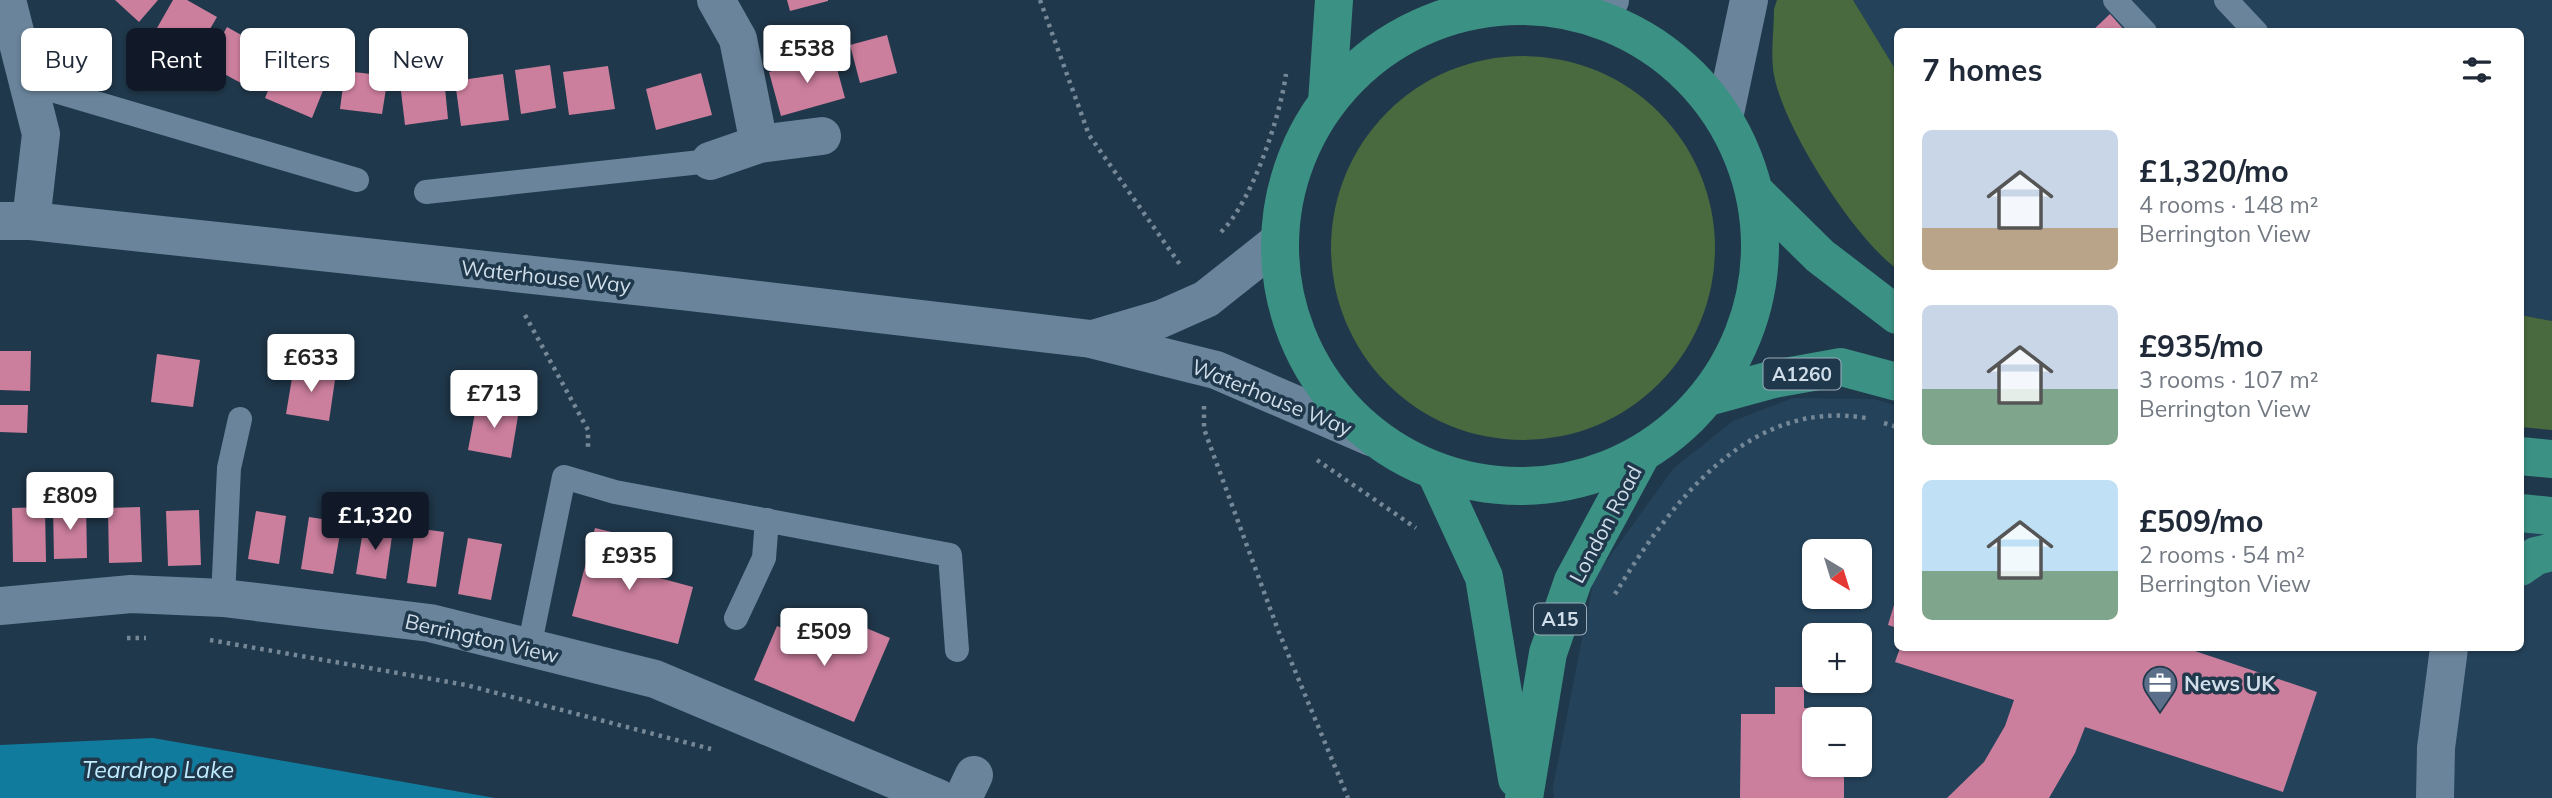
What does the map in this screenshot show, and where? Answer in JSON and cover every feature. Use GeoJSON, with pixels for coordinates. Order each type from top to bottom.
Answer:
{"type":"FeatureCollection","features":[{"type":"Feature","properties":{"kind":"main road"},"geometry":{"type":"LineString","coordinates":[[1327,103],[1334,0]]}},
{"type":"Feature","properties":{"kind":"main road"},"geometry":{"type":"LineString","coordinates":[[1497,3],[1597,7],[1687,72],[1724,118],[1755,192],[1760,264],[1744,335],[1708,397],[1677,429],[1641,455],[1576,481],[1505,487],[1437,473],[1371,437],[1320,383],[1289,316],[1278,242],[1292,169],[1327,103],[1375,54],[1434,21],[1497,3]]}},
{"type":"Feature","properties":{"kind":"main road"},"geometry":{"type":"LineString","coordinates":[[1755,192],[1820,256],[1894,313]]}},
{"type":"Feature","properties":{"kind":"main road","name":"A1260"},"geometry":{"type":"LineString","coordinates":[[1708,397],[1774,379],[1841,367],[1894,381]]}},
{"type":"Feature","properties":{"kind":"main road","name":"London Road"},"geometry":{"type":"LineString","coordinates":[[1522,798],[1548,653],[1573,581],[1641,455]]}},
{"type":"Feature","properties":{"kind":"main road"},"geometry":{"type":"LineString","coordinates":[[2524,456],[2552,459]]}},
{"type":"Feature","properties":{"kind":"main road","name":"London Road"},"geometry":{"type":"LineString","coordinates":[[1437,473],[1483,577],[1522,798]]}},
{"type":"Feature","properties":{"kind":"main road"},"geometry":{"type":"LineString","coordinates":[[2524,513],[2552,516]]}},
{"type":"Feature","properties":{"kind":"main road"},"geometry":{"type":"LineString","coordinates":[[2524,564],[2536,556],[2552,552]]}},
{"type":"Feature","properties":{"kind":"street"},"geometry":{"type":"LineString","coordinates":[[7,0],[21,55]]}},
{"type":"Feature","properties":{"kind":"street"},"geometry":{"type":"LineString","coordinates":[[716,0],[738,39],[759,144]]}},
{"type":"Feature","properties":{"kind":"street"},"geometry":{"type":"LineString","coordinates":[[1724,118],[1749,0]]}},
{"type":"Feature","properties":{"kind":"street"},"geometry":{"type":"LineString","coordinates":[[15,221],[41,134],[30,91]]}},
{"type":"Feature","properties":{"kind":"street"},"geometry":{"type":"LineString","coordinates":[[710,161],[759,144],[822,136]]}},
{"type":"Feature","properties":{"kind":"street","name":"Waterhouse Way"},"geometry":{"type":"LineString","coordinates":[[15,221],[500,271],[1091,340],[1216,370],[1371,437]]}},
{"type":"Feature","properties":{"kind":"street","name":"Waterhouse Way"},"geometry":{"type":"LineString","coordinates":[[1091,340],[1161,319],[1206,299],[1278,242]]}},
{"type":"Feature","properties":{"kind":"street","name":"Berrington View"},"geometry":{"type":"LineString","coordinates":[[0,606],[131,594],[223,598],[429,623],[655,679],[938,798]]}},
{"type":"Feature","properties":{"kind":"street"},"geometry":{"type":"LineString","coordinates":[[2435,798],[2436,748],[2449,651]]}},
{"type":"Feature","properties":{"kind":"lane"},"geometry":{"type":"LineString","coordinates":[[2115,0],[2141,28]]}},
{"type":"Feature","properties":{"kind":"lane"},"geometry":{"type":"LineString","coordinates":[[2226,0],[2252,28]]}},
{"type":"Feature","properties":{"kind":"lane"},"geometry":{"type":"LineString","coordinates":[[55,91],[357,180]]}},
{"type":"Feature","properties":{"kind":"lane"},"geometry":{"type":"LineString","coordinates":[[426,192],[710,161]]}},
{"type":"Feature","properties":{"kind":"lane"},"geometry":{"type":"LineString","coordinates":[[223,598],[229,468],[240,419]]}},
{"type":"Feature","properties":{"kind":"lane"},"geometry":{"type":"LineString","coordinates":[[529,648],[564,477],[615,492],[950,555],[957,650]]}},
{"type":"Feature","properties":{"kind":"lane"},"geometry":{"type":"LineString","coordinates":[[736,618],[764,558],[767,520]]}},
{"type":"Feature","properties":{"kind":"path"},"geometry":{"type":"LineString","coordinates":[[1040,0],[1089,135],[1183,270]]}},
{"type":"Feature","properties":{"kind":"path"},"geometry":{"type":"LineString","coordinates":[[1213,240],[1233,220],[1267,147],[1287,66]]}},
{"type":"Feature","properties":{"kind":"path"},"geometry":{"type":"LineString","coordinates":[[500,271],[588,430],[587,484]]}},
{"type":"Feature","properties":{"kind":"path"},"geometry":{"type":"LineString","coordinates":[[1215,405],[1205,401],[1204,429],[1278,630],[1348,798]]}},
{"type":"Feature","properties":{"kind":"path"},"geometry":{"type":"LineString","coordinates":[[1613,597],[1661,525],[1702,479],[1736,449],[1776,426],[1816,415],[1863,417],[1894,426]]}},
{"type":"Feature","properties":{"kind":"path"},"geometry":{"type":"LineString","coordinates":[[1315,459],[1421,532]]}},
{"type":"Feature","properties":{"kind":"path"},"geometry":{"type":"LineString","coordinates":[[122,638],[150,638]]}},
{"type":"Feature","properties":{"kind":"path"},"geometry":{"type":"LineString","coordinates":[[204,639],[466,685],[722,752]]}},
{"type":"Feature","properties":{"kind":"shaded area"},"geometry":{"type":"Polygon","coordinates":[[[1853,0],[2552,0],[2552,321],[2524,316],[2524,28],[1894,28],[1894,67],[1853,0]]]}},
{"type":"Feature","properties":{"kind":"shaded area"},"geometry":{"type":"Polygon","coordinates":[[[1793,398],[1874,399],[1894,405],[1894,651],[2524,651],[2524,530],[2552,532],[2552,798],[1554,798],[1553,787],[1594,578],[1674,468],[1733,421],[1793,398]]]}},
{"type":"Feature","properties":{"kind":"green space"},"geometry":{"type":"Polygon","coordinates":[[[1777,0],[1853,0],[1894,67],[1894,266],[1860,232],[1840,206],[1789,118],[1778,92],[1773,69],[1774,9],[1777,0]]]}},
{"type":"Feature","properties":{"kind":"green space"},"geometry":{"type":"Polygon","coordinates":[[[1523,56],[1560,60],[1596,71],[1629,89],[1659,112],[1682,142],[1700,175],[1711,211],[1715,248],[1711,285],[1700,321],[1682,354],[1659,384],[1629,407],[1596,425],[1560,436],[1523,440],[1486,436],[1450,425],[1417,407],[1387,384],[1364,354],[1346,321],[1335,285],[1331,248],[1335,211],[1346,175],[1364,142],[1387,112],[1417,89],[1450,71],[1486,60],[1523,56]]]}},
{"type":"Feature","properties":{"kind":"green space"},"geometry":{"type":"Polygon","coordinates":[[[2524,316],[2552,321],[2552,430],[2524,427],[2524,316]]]}},
{"type":"Feature","properties":{"kind":"water","name":"Teardrop Lake"},"geometry":{"type":"Polygon","coordinates":[[[153,738],[495,798],[0,798],[0,745],[153,738]]]}},
{"type":"Feature","properties":{"kind":"building"},"geometry":{"type":"Polygon","coordinates":[[[115,0],[158,0],[139,22],[115,0]]]}},
{"type":"Feature","properties":{"kind":"building"},"geometry":{"type":"Polygon","coordinates":[[[173,0],[187,0],[217,17],[211,28],[157,28],[173,0]]]}},
{"type":"Feature","properties":{"kind":"building"},"geometry":{"type":"Polygon","coordinates":[[[787,0],[828,0],[828,1],[790,11],[787,0]]]}},
{"type":"Feature","properties":{"kind":"building"},"geometry":{"type":"Polygon","coordinates":[[[2110,14],[2122,28],[2095,28],[2110,14]]]}},
{"type":"Feature","properties":{"kind":"building"},"geometry":{"type":"Polygon","coordinates":[[[226,29],[240,34],[240,83],[226,75],[226,29]]]}},
{"type":"Feature","properties":{"kind":"building"},"geometry":{"type":"Polygon","coordinates":[[[887,35],[897,73],[860,83],[850,45],[887,35]]]}},
{"type":"Feature","properties":{"kind":"building"},"geometry":{"type":"Polygon","coordinates":[[[833,54],[845,98],[781,116],[769,72],[833,54]]]}},
{"type":"Feature","properties":{"kind":"building"},"geometry":{"type":"Polygon","coordinates":[[[550,65],[556,108],[521,114],[515,70],[550,65]]]}},
{"type":"Feature","properties":{"kind":"building"},"geometry":{"type":"Polygon","coordinates":[[[608,66],[615,109],[569,115],[563,72],[608,66]]]}},
{"type":"Feature","properties":{"kind":"building"},"geometry":{"type":"Polygon","coordinates":[[[355,72],[369,74],[369,91],[386,91],[382,114],[340,109],[342,91],[355,91],[355,72]]]}},
{"type":"Feature","properties":{"kind":"building"},"geometry":{"type":"Polygon","coordinates":[[[701,73],[712,115],[656,130],[646,89],[701,73]]]}},
{"type":"Feature","properties":{"kind":"building"},"geometry":{"type":"Polygon","coordinates":[[[503,74],[509,120],[461,126],[456,91],[468,91],[468,79],[503,74]]]}},
{"type":"Feature","properties":{"kind":"building"},"geometry":{"type":"Polygon","coordinates":[[[268,91],[323,91],[312,118],[265,98],[268,91]]]}},
{"type":"Feature","properties":{"kind":"building"},"geometry":{"type":"Polygon","coordinates":[[[401,91],[445,91],[448,119],[405,125],[401,91]]]}},
{"type":"Feature","properties":{"kind":"building"},"geometry":{"type":"Polygon","coordinates":[[[0,351],[31,351],[30,391],[0,390],[0,351]]]}},
{"type":"Feature","properties":{"kind":"building"},"geometry":{"type":"Polygon","coordinates":[[[157,354],[200,360],[193,407],[151,402],[157,354]]]}},
{"type":"Feature","properties":{"kind":"building"},"geometry":{"type":"Polygon","coordinates":[[[294,366],[336,373],[329,421],[286,414],[294,366]]]}},
{"type":"Feature","properties":{"kind":"building"},"geometry":{"type":"Polygon","coordinates":[[[477,402],[519,410],[511,458],[468,450],[477,402]]]}},
{"type":"Feature","properties":{"kind":"building"},"geometry":{"type":"Polygon","coordinates":[[[0,405],[28,405],[27,433],[0,432],[0,405]]]}},
{"type":"Feature","properties":{"kind":"building"},"geometry":{"type":"Polygon","coordinates":[[[86,504],[87,558],[54,559],[53,505],[86,504]]]}},
{"type":"Feature","properties":{"kind":"building"},"geometry":{"type":"Polygon","coordinates":[[[45,507],[46,562],[13,562],[12,508],[45,507]]]}},
{"type":"Feature","properties":{"kind":"building"},"geometry":{"type":"Polygon","coordinates":[[[140,507],[142,562],[109,563],[108,508],[140,507]]]}},
{"type":"Feature","properties":{"kind":"building"},"geometry":{"type":"Polygon","coordinates":[[[199,510],[201,565],[168,566],[166,511],[199,510]]]}},
{"type":"Feature","properties":{"kind":"building"},"geometry":{"type":"Polygon","coordinates":[[[256,511],[286,516],[279,564],[248,559],[256,511]]]}},
{"type":"Feature","properties":{"kind":"building"},"geometry":{"type":"Polygon","coordinates":[[[309,517],[342,522],[333,574],[301,569],[309,517]]]}},
{"type":"Feature","properties":{"kind":"building"},"geometry":{"type":"Polygon","coordinates":[[[364,524],[393,529],[386,579],[356,574],[364,524]]]}},
{"type":"Feature","properties":{"kind":"building"},"geometry":{"type":"Polygon","coordinates":[[[415,528],[444,532],[436,587],[407,583],[415,528]]]}},
{"type":"Feature","properties":{"kind":"building"},"geometry":{"type":"Polygon","coordinates":[[[595,528],[628,536],[624,555],[656,563],[652,576],[693,587],[678,644],[572,616],[595,528]]]}},
{"type":"Feature","properties":{"kind":"building"},"geometry":{"type":"Polygon","coordinates":[[[468,538],[502,544],[491,600],[458,594],[468,538]]]}},
{"type":"Feature","properties":{"kind":"building"},"geometry":{"type":"Polygon","coordinates":[[[1894,605],[1894,627],[1888,625],[1894,605]]]}},
{"type":"Feature","properties":{"kind":"building"},"geometry":{"type":"Polygon","coordinates":[[[859,625],[890,638],[854,722],[754,680],[777,626],[816,642],[821,630],[851,642],[859,625]]]}},
{"type":"Feature","properties":{"kind":"building","name":"News UK"},"geometry":{"type":"Polygon","coordinates":[[[1899,651],[2195,651],[2317,692],[2283,792],[2085,727],[2075,753],[2049,798],[1947,798],[1984,762],[2005,726],[2014,700],[1895,662],[1899,651]]]}},
{"type":"Feature","properties":{"kind":"building"},"geometry":{"type":"Polygon","coordinates":[[[1775,687],[1802,687],[1802,777],[1844,777],[1844,798],[1740,798],[1741,714],[1775,714],[1775,687]]]}},
{"type":"Feature","properties":{"kind":"place","name":"News UK"},"geometry":{"type":"Point","coordinates":[2160,713]}}]}
